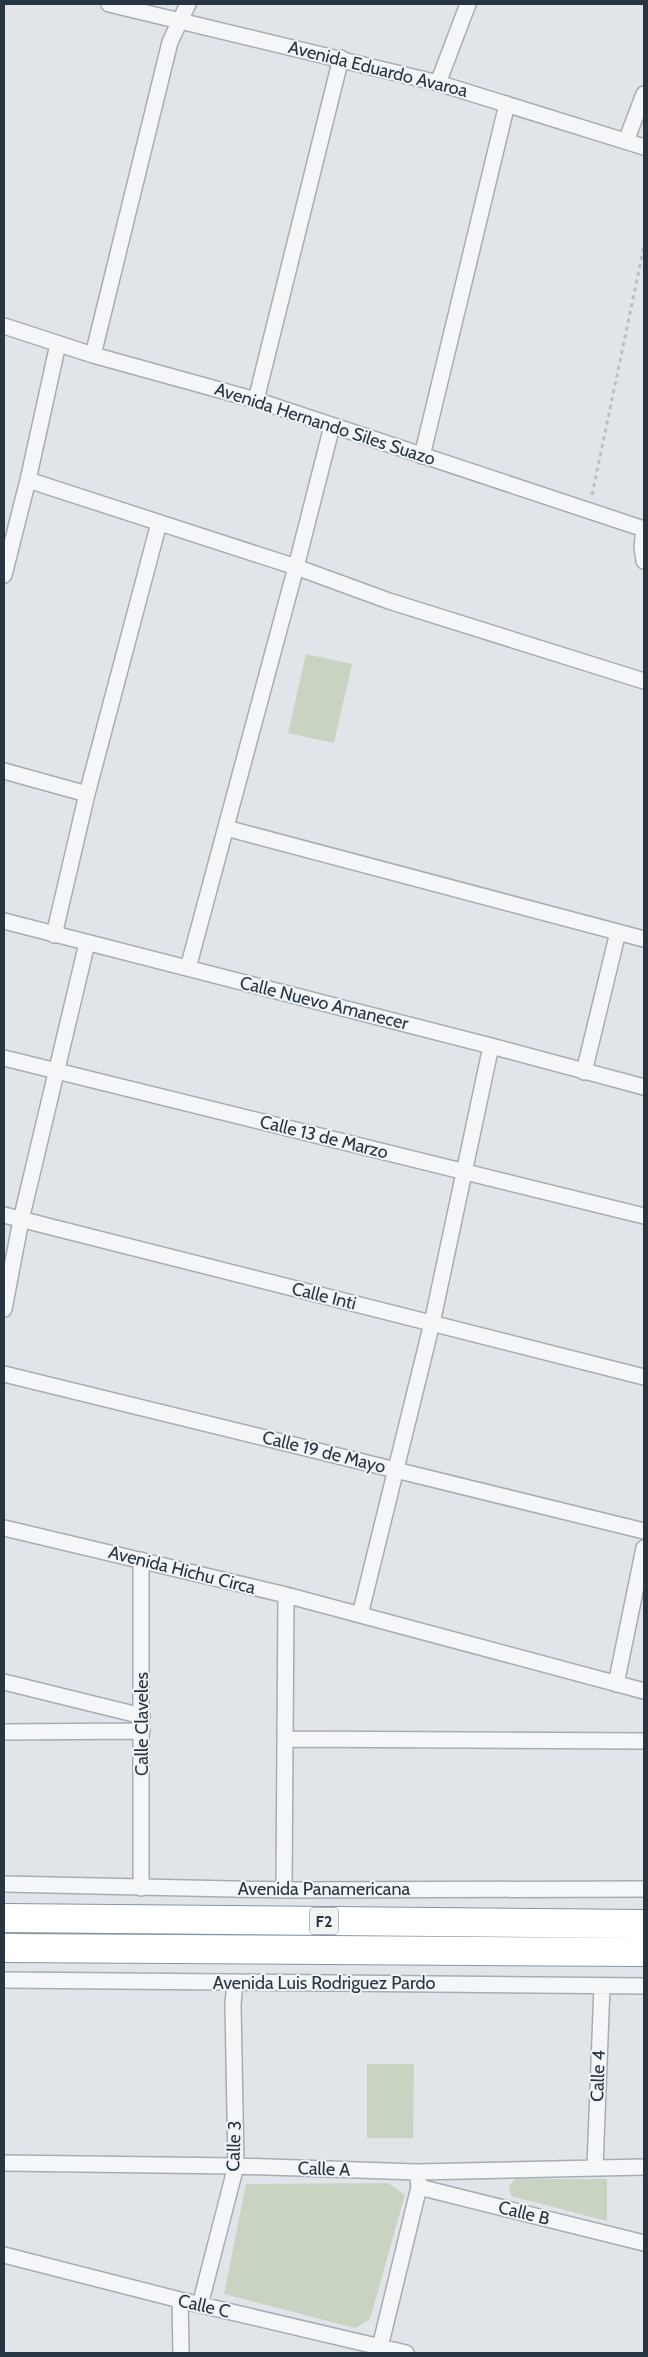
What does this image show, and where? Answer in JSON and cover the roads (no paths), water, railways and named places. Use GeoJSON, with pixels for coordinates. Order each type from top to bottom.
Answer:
{"type":"FeatureCollection","features":[{"type":"Feature","properties":{"kind":"highway","name":"Avenida Panamericana"},"geometry":{"type":"LineString","coordinates":[[4,1918],[644,1924]]}},
{"type":"Feature","properties":{"kind":"highway","name":"F2"},"geometry":{"type":"LineString","coordinates":[[4,1948],[644,1952]]}},
{"type":"Feature","properties":{"kind":"street","name":"Avenida Eduardo Avaroa"},"geometry":{"type":"LineString","coordinates":[[109,4],[341,58],[438,83],[644,148]]}},
{"type":"Feature","properties":{"kind":"street"},"geometry":{"type":"LineString","coordinates":[[93,355],[170,42],[178,21],[188,4]]}},
{"type":"Feature","properties":{"kind":"street"},"geometry":{"type":"LineString","coordinates":[[438,83],[468,4]]}},
{"type":"Feature","properties":{"kind":"street"},"geometry":{"type":"LineString","coordinates":[[256,400],[341,58]]}},
{"type":"Feature","properties":{"kind":"street"},"geometry":{"type":"LineString","coordinates":[[626,141],[644,94]]}},
{"type":"Feature","properties":{"kind":"street"},"geometry":{"type":"LineString","coordinates":[[422,456],[507,104]]}},
{"type":"Feature","properties":{"kind":"street","name":"Avenida Hernando Siles Suazo"},"geometry":{"type":"LineString","coordinates":[[4,326],[93,355],[256,400],[644,528]]}},
{"type":"Feature","properties":{"kind":"street"},"geometry":{"type":"LineString","coordinates":[[4,574],[28,480],[58,344]]}},
{"type":"Feature","properties":{"kind":"street"},"geometry":{"type":"LineString","coordinates":[[188,968],[332,426]]}},
{"type":"Feature","properties":{"kind":"street"},"geometry":{"type":"LineString","coordinates":[[28,480],[296,567],[389,601],[644,682]]}},
{"type":"Feature","properties":{"kind":"street"},"geometry":{"type":"LineString","coordinates":[[54,935],[86,794],[159,523]]}},
{"type":"Feature","properties":{"kind":"street"},"geometry":{"type":"LineString","coordinates":[[644,528],[642,547],[644,562]]}},
{"type":"Feature","properties":{"kind":"street"},"geometry":{"type":"LineString","coordinates":[[4,771],[86,794]]}},
{"type":"Feature","properties":{"kind":"street"},"geometry":{"type":"LineString","coordinates":[[226,828],[644,939]]}},
{"type":"Feature","properties":{"kind":"street","name":"Calle Nuevo Amanecer"},"geometry":{"type":"LineString","coordinates":[[4,921],[491,1046],[644,1088]]}},
{"type":"Feature","properties":{"kind":"street"},"geometry":{"type":"LineString","coordinates":[[584,1072],[618,932]]}},
{"type":"Feature","properties":{"kind":"street"},"geometry":{"type":"LineString","coordinates":[[4,1308],[21,1220],[87,943]]}},
{"type":"Feature","properties":{"kind":"street"},"geometry":{"type":"LineString","coordinates":[[360,1615],[432,1323],[491,1046]]}},
{"type":"Feature","properties":{"kind":"street","name":"Calle 13 de Marzo"},"geometry":{"type":"LineString","coordinates":[[4,1058],[644,1216]]}},
{"type":"Feature","properties":{"kind":"street","name":"Calle Inti"},"geometry":{"type":"LineString","coordinates":[[4,1215],[644,1377]]}},
{"type":"Feature","properties":{"kind":"street","name":"Calle 19 de Mayo"},"geometry":{"type":"LineString","coordinates":[[4,1374],[644,1531]]}},
{"type":"Feature","properties":{"kind":"street","name":"Avenida Hichu Circa"},"geometry":{"type":"LineString","coordinates":[[4,1528],[286,1595],[644,1691]]}},
{"type":"Feature","properties":{"kind":"street"},"geometry":{"type":"LineString","coordinates":[[616,1684],[644,1548]]}},
{"type":"Feature","properties":{"kind":"street","name":"Calle Claveles"},"geometry":{"type":"LineString","coordinates":[[141,1560],[141,1888]]}},
{"type":"Feature","properties":{"kind":"street"},"geometry":{"type":"LineString","coordinates":[[284,1890],[286,1595]]}},
{"type":"Feature","properties":{"kind":"street"},"geometry":{"type":"LineString","coordinates":[[4,1682],[142,1724]]}},
{"type":"Feature","properties":{"kind":"street"},"geometry":{"type":"LineString","coordinates":[[4,1732],[142,1724]]}},
{"type":"Feature","properties":{"kind":"street"},"geometry":{"type":"LineString","coordinates":[[286,1739],[644,1741]]}},
{"type":"Feature","properties":{"kind":"street","name":"Avenida Panamericana"},"geometry":{"type":"LineString","coordinates":[[4,1884],[284,1890],[644,1889]]}},
{"type":"Feature","properties":{"kind":"street","name":"Avenida Luis Rodriguez Pardo"},"geometry":{"type":"LineString","coordinates":[[4,1980],[644,1986]]}},
{"type":"Feature","properties":{"kind":"street","name":"Calle 3"},"geometry":{"type":"LineString","coordinates":[[200,2305],[236,2166],[233,2004],[235,1982]]}},
{"type":"Feature","properties":{"kind":"street","name":"Calle 4"},"geometry":{"type":"LineString","coordinates":[[595,2167],[602,1986]]}},
{"type":"Feature","properties":{"kind":"street","name":"Calle A"},"geometry":{"type":"LineString","coordinates":[[4,2163],[236,2166],[418,2179],[595,2167],[644,2167]]}},
{"type":"Feature","properties":{"kind":"street"},"geometry":{"type":"LineString","coordinates":[[380,2346],[418,2179]]}},
{"type":"Feature","properties":{"kind":"street","name":"Calle B"},"geometry":{"type":"LineString","coordinates":[[418,2179],[644,2243]]}},
{"type":"Feature","properties":{"kind":"street","name":"Calle C"},"geometry":{"type":"LineString","coordinates":[[4,2255],[200,2305],[406,2353]]}},
{"type":"Feature","properties":{"kind":"street"},"geometry":{"type":"LineString","coordinates":[[180,2300],[181,2353]]}}]}
